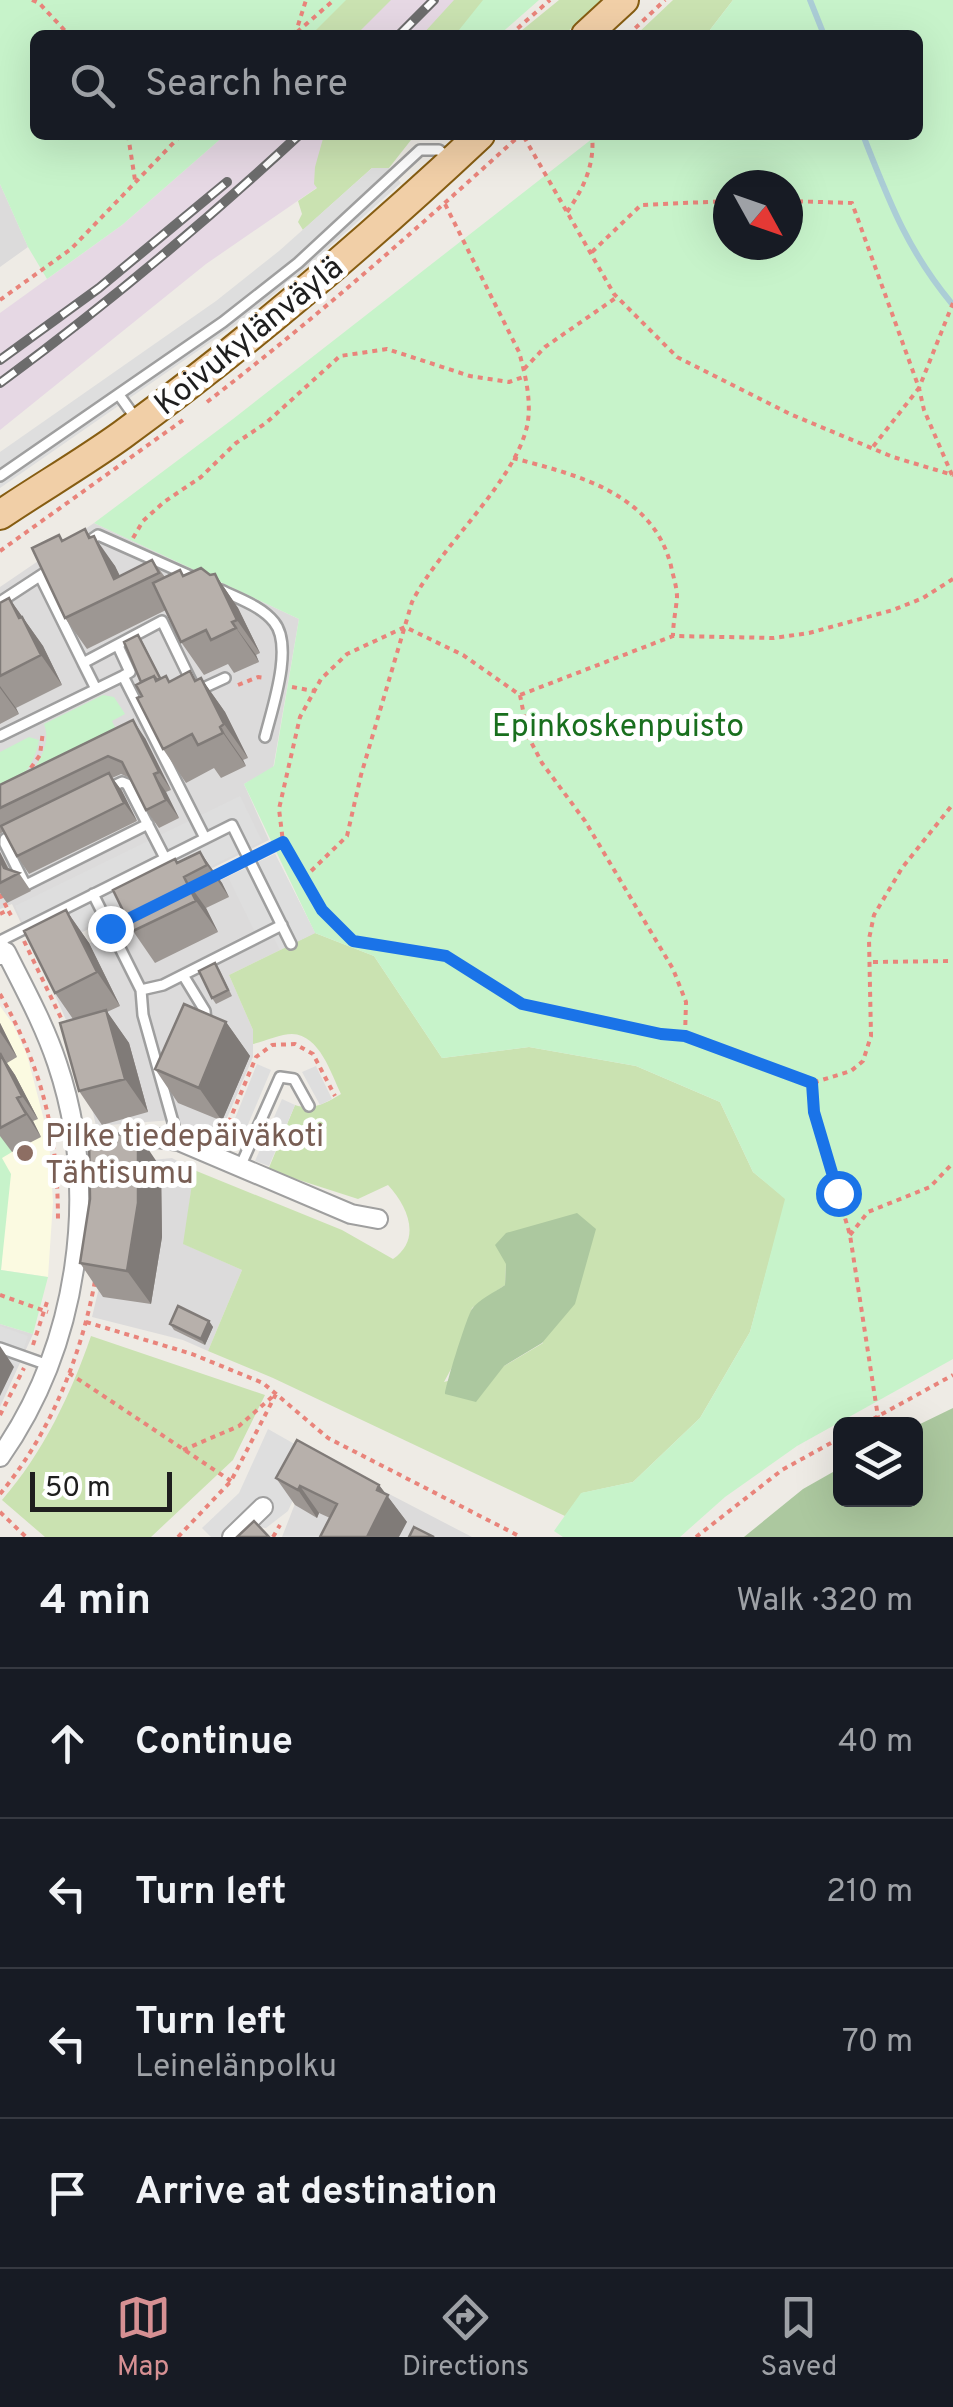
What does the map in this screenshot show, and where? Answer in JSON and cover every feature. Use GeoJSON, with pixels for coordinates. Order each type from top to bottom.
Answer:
{"type":"FeatureCollection","features":[{"type":"Feature","properties":{"kind":"main road"},"geometry":{"type":"LineString","coordinates":[[591,30],[624,0]]}},
{"type":"Feature","properties":{"kind":"main road","name":"Koivukylänväylä"},"geometry":{"type":"LineString","coordinates":[[0,515],[139,422],[296,299],[474,140]]}},
{"type":"Feature","properties":{"kind":"street"},"geometry":{"type":"LineString","coordinates":[[0,1458],[48,1364],[65,1316],[74,1270],[79,1204],[75,1149],[58,1065],[2,946]]}},
{"type":"Feature","properties":{"kind":"street"},"geometry":{"type":"LineString","coordinates":[[75,1149],[158,1138],[178,1140],[351,1214],[378,1219]]}},
{"type":"Feature","properties":{"kind":"street"},"geometry":{"type":"LineString","coordinates":[[232,1537],[263,1507]]}},
{"type":"Feature","properties":{"kind":"lane"},"geometry":{"type":"LineString","coordinates":[[0,476],[223,322],[298,263],[420,150],[439,150],[452,160]]}},
{"type":"Feature","properties":{"kind":"lane"},"geometry":{"type":"LineString","coordinates":[[119,394],[139,422]]}},
{"type":"Feature","properties":{"kind":"lane"},"geometry":{"type":"LineString","coordinates":[[69,556],[98,536],[128,546],[259,608],[278,625],[283,655],[265,737]]}},
{"type":"Feature","properties":{"kind":"lane"},"geometry":{"type":"LineString","coordinates":[[0,602],[54,566]]}},
{"type":"Feature","properties":{"kind":"lane"},"geometry":{"type":"LineString","coordinates":[[40,576],[96,688]]}},
{"type":"Feature","properties":{"kind":"lane"},"geometry":{"type":"LineString","coordinates":[[83,663],[162,621],[196,691],[226,678]]}},
{"type":"Feature","properties":{"kind":"lane"},"geometry":{"type":"LineString","coordinates":[[0,736],[130,672],[118,646]]}},
{"type":"Feature","properties":{"kind":"lane"},"geometry":{"type":"LineString","coordinates":[[122,676],[205,838]]}},
{"type":"Feature","properties":{"kind":"lane"},"geometry":{"type":"LineString","coordinates":[[131,728],[161,708]]}},
{"type":"Feature","properties":{"kind":"lane"},"geometry":{"type":"LineString","coordinates":[[105,790],[122,782],[127,784],[165,858]]}},
{"type":"Feature","properties":{"kind":"lane"},"geometry":{"type":"LineString","coordinates":[[21,831],[4,839],[28,884],[148,824]]}},
{"type":"Feature","properties":{"kind":"lane"},"geometry":{"type":"LineString","coordinates":[[2,946],[93,894],[232,825],[291,944]]}},
{"type":"Feature","properties":{"kind":"lane"},"geometry":{"type":"LineString","coordinates":[[93,894],[141,990],[143,1015],[178,1140]]}},
{"type":"Feature","properties":{"kind":"lane"},"geometry":{"type":"LineString","coordinates":[[141,990],[163,985],[282,926]]}},
{"type":"Feature","properties":{"kind":"lane"},"geometry":{"type":"LineString","coordinates":[[183,975],[205,1011],[206,1024],[197,1039]]}},
{"type":"Feature","properties":{"kind":"lane"},"geometry":{"type":"LineString","coordinates":[[160,1074],[179,1070]]}},
{"type":"Feature","properties":{"kind":"lane"},"geometry":{"type":"LineString","coordinates":[[240,1167],[280,1077],[294,1079],[309,1106]]}},
{"type":"Feature","properties":{"kind":"lane"},"geometry":{"type":"LineString","coordinates":[[0,1348],[48,1364]]}},
{"type":"Feature","properties":{"kind":"path"},"geometry":{"type":"LineString","coordinates":[[32,0],[64,30]]}},
{"type":"Feature","properties":{"kind":"path"},"geometry":{"type":"LineString","coordinates":[[297,30],[306,0]]}},
{"type":"Feature","properties":{"kind":"path"},"geometry":{"type":"LineString","coordinates":[[300,30],[334,0]]}},
{"type":"Feature","properties":{"kind":"path"},"geometry":{"type":"LineString","coordinates":[[516,30],[550,0]]}},
{"type":"Feature","properties":{"kind":"path"},"geometry":{"type":"LineString","coordinates":[[633,30],[665,0]]}},
{"type":"Feature","properties":{"kind":"path"},"geometry":{"type":"LineString","coordinates":[[129,140],[135,181]]}},
{"type":"Feature","properties":{"kind":"path"},"geometry":{"type":"LineString","coordinates":[[0,300],[71,250],[176,140]]}},
{"type":"Feature","properties":{"kind":"path"},"geometry":{"type":"LineString","coordinates":[[526,140],[617,296],[677,357],[790,414],[952,475]]}},
{"type":"Feature","properties":{"kind":"path"},"geometry":{"type":"LineString","coordinates":[[568,212],[587,178],[592,140]]}},
{"type":"Feature","properties":{"kind":"path"},"geometry":{"type":"LineString","coordinates":[[803,201],[852,203],[920,388],[924,410],[952,475]]}},
{"type":"Feature","properties":{"kind":"path"},"geometry":{"type":"LineString","coordinates":[[590,253],[641,205],[713,202]]}},
{"type":"Feature","properties":{"kind":"path"},"geometry":{"type":"LineString","coordinates":[[303,880],[347,836],[412,602],[425,576],[513,458],[528,420],[526,376],[519,352],[445,204]]}},
{"type":"Feature","properties":{"kind":"path"},"geometry":{"type":"LineString","coordinates":[[524,368],[546,347],[617,296]]}},
{"type":"Feature","properties":{"kind":"path"},"geometry":{"type":"LineString","coordinates":[[872,448],[920,388],[953,303]]}},
{"type":"Feature","properties":{"kind":"path"},"geometry":{"type":"LineString","coordinates":[[128,546],[143,522],[164,502],[201,477],[340,356],[387,349],[470,376],[509,382],[526,376]]}},
{"type":"Feature","properties":{"kind":"path"},"geometry":{"type":"LineString","coordinates":[[513,458],[595,482],[639,508],[669,558],[677,594],[673,636]]}},
{"type":"Feature","properties":{"kind":"path"},"geometry":{"type":"LineString","coordinates":[[520,695],[673,636],[774,638],[808,633],[924,598],[953,578]]}},
{"type":"Feature","properties":{"kind":"path"},"geometry":{"type":"LineString","coordinates":[[405,627],[346,654],[321,678],[300,718],[279,809],[283,842],[322,910],[353,941],[446,956],[522,1004],[685,1036],[812,1083],[835,1078],[863,1061],[870,1036],[868,939],[880,902],[953,804]]}},
{"type":"Feature","properties":{"kind":"path"},"geometry":{"type":"LineString","coordinates":[[405,627],[463,655],[520,695],[528,736],[542,763],[585,821],[673,969],[686,1002],[685,1036]]}},
{"type":"Feature","properties":{"kind":"path"},"geometry":{"type":"LineString","coordinates":[[226,678],[239,686],[258,677],[279,679],[284,687],[314,691]]}},
{"type":"Feature","properties":{"kind":"path"},"geometry":{"type":"LineString","coordinates":[[21,781],[40,755],[44,733],[38,717]]}},
{"type":"Feature","properties":{"kind":"path"},"geometry":{"type":"LineString","coordinates":[[214,876],[283,842]]}},
{"type":"Feature","properties":{"kind":"path"},"geometry":{"type":"LineString","coordinates":[[0,894],[8,910]]}},
{"type":"Feature","properties":{"kind":"path"},"geometry":{"type":"LineString","coordinates":[[870,962],[953,961]]}},
{"type":"Feature","properties":{"kind":"path"},"geometry":{"type":"LineString","coordinates":[[0,994],[20,1031],[48,1107],[56,1152],[58,1235]]}},
{"type":"Feature","properties":{"kind":"path"},"geometry":{"type":"LineString","coordinates":[[220,1145],[256,1056],[272,1044],[296,1044],[314,1054],[336,1096]]}},
{"type":"Feature","properties":{"kind":"path"},"geometry":{"type":"LineString","coordinates":[[812,1083],[814,1112],[850,1235],[878,1417],[953,1375]]}},
{"type":"Feature","properties":{"kind":"path"},"geometry":{"type":"LineString","coordinates":[[850,1235],[868,1212],[930,1187],[953,1163]]}},
{"type":"Feature","properties":{"kind":"path"},"geometry":{"type":"LineString","coordinates":[[0,1296],[44,1310]]}},
{"type":"Feature","properties":{"kind":"path"},"geometry":{"type":"LineString","coordinates":[[0,1415],[29,1358],[48,1296]]}},
{"type":"Feature","properties":{"kind":"path"},"geometry":{"type":"LineString","coordinates":[[85,1322],[192,1354],[262,1383],[328,1438],[522,1537]]}},
{"type":"Feature","properties":{"kind":"path"},"geometry":{"type":"LineString","coordinates":[[68,1373],[231,1481]]}},
{"type":"Feature","properties":{"kind":"path"},"geometry":{"type":"LineString","coordinates":[[182,1450],[239,1426],[276,1394]]}},
{"type":"Feature","properties":{"kind":"path"},"geometry":{"type":"LineString","coordinates":[[178,1537],[231,1481],[276,1394]]}},
{"type":"Feature","properties":{"kind":"path"},"geometry":{"type":"LineString","coordinates":[[696,1537],[782,1470],[833,1442]]}},
{"type":"Feature","properties":{"kind":"path"},"geometry":{"type":"LineString","coordinates":[[0,1512],[26,1537]]}},
{"type":"Feature","properties":{"kind":"path"},"geometry":{"type":"LineString","coordinates":[[274,1537],[280,1525]]}},
{"type":"Feature","properties":{"kind":"shaded area"},"geometry":{"type":"Polygon","coordinates":[[[346,0],[483,0],[459,30],[316,30],[346,0]]]}},
{"type":"Feature","properties":{"kind":"shaded area"},"geometry":{"type":"Polygon","coordinates":[[[219,140],[369,140],[344,169],[206,264],[0,430],[0,313],[122,225],[219,140]]]}},
{"type":"Feature","properties":{"kind":"shaded area"},"geometry":{"type":"Polygon","coordinates":[[[372,168],[389,168],[401,183],[298,275],[235,325],[0,488],[0,452],[216,301],[372,168]]]}},
{"type":"Feature","properties":{"kind":"shaded area"},"geometry":{"type":"Polygon","coordinates":[[[0,184],[28,247],[0,267],[0,184]]]}},
{"type":"Feature","properties":{"kind":"shaded area"},"geometry":{"type":"Polygon","coordinates":[[[94,523],[299,619],[273,769],[244,784],[269,840],[36,955],[12,904],[0,909],[0,587],[94,523]]]}},
{"type":"Feature","properties":{"kind":"shaded area"},"geometry":{"type":"Polygon","coordinates":[[[240,796],[262,841],[65,938],[29,936],[15,906],[240,796]]]}},
{"type":"Feature","properties":{"kind":"shaded area"},"geometry":{"type":"Polygon","coordinates":[[[275,854],[315,933],[229,975],[253,1030],[253,1057],[218,1139],[172,1120],[96,1126],[79,1049],[42,966],[275,854]]]}},
{"type":"Feature","properties":{"kind":"shaded area"},"geometry":{"type":"Polygon","coordinates":[[[275,854],[315,933],[280,950],[268,926],[255,932],[228,877],[275,854]]]}},
{"type":"Feature","properties":{"kind":"shaded area","name":"Pilke tiedepäiväkoti Tähtisumu"},"geometry":{"type":"Polygon","coordinates":[[[0,1006],[27,1055],[49,1139],[53,1202],[48,1277],[1,1270],[6,1200],[0,1199],[0,1006]]]}},
{"type":"Feature","properties":{"kind":"shaded area"},"geometry":{"type":"Polygon","coordinates":[[[257,1064],[271,1070],[238,1148],[225,1143],[257,1064]]]}},
{"type":"Feature","properties":{"kind":"shaded area"},"geometry":{"type":"Polygon","coordinates":[[[316,1066],[332,1099],[320,1105],[302,1072],[316,1066]]]}},
{"type":"Feature","properties":{"kind":"shaded area"},"geometry":{"type":"Polygon","coordinates":[[[282,1099],[295,1105],[269,1166],[255,1161],[282,1099]]]}},
{"type":"Feature","properties":{"kind":"shaded area"},"geometry":{"type":"Polygon","coordinates":[[[172,1158],[194,1170],[184,1244],[242,1270],[208,1351],[183,1340],[92,1317],[107,1254],[103,1165],[172,1158]]]}},
{"type":"Feature","properties":{"kind":"shaded area"},"geometry":{"type":"Polygon","coordinates":[[[0,1324],[33,1334],[0,1407],[0,1324]]]}},
{"type":"Feature","properties":{"kind":"shaded area"},"geometry":{"type":"Polygon","coordinates":[[[0,1326],[28,1336],[18,1365],[0,1359],[0,1326]]]}},
{"type":"Feature","properties":{"kind":"shaded area"},"geometry":{"type":"Polygon","coordinates":[[[268,1429],[314,1455],[288,1511],[266,1528],[257,1527],[266,1537],[211,1537],[202,1528],[239,1493],[268,1429]]]}},
{"type":"Feature","properties":{"kind":"shaded area"},"geometry":{"type":"Polygon","coordinates":[[[314,1455],[472,1537],[282,1537],[314,1455]]]}},
{"type":"Feature","properties":{"kind":"green space"},"geometry":{"type":"Polygon","coordinates":[[[0,0],[346,0],[316,30],[30,30],[30,140],[219,140],[122,225],[47,279],[0,184],[0,0]]]}},
{"type":"Feature","properties":{"kind":"green space"},"geometry":{"type":"Polygon","coordinates":[[[315,0],[391,0],[361,30],[287,30],[315,0]]]}},
{"type":"Feature","properties":{"kind":"green space"},"geometry":{"type":"Polygon","coordinates":[[[454,0],[532,0],[501,30],[427,30],[454,0]]]}},
{"type":"Feature","properties":{"kind":"green space"},"geometry":{"type":"Polygon","coordinates":[[[483,0],[539,0],[505,30],[459,30],[483,0]]]}},
{"type":"Feature","properties":{"kind":"green space"},"geometry":{"type":"Polygon","coordinates":[[[559,0],[602,0],[569,30],[522,30],[559,0]]]}},
{"type":"Feature","properties":{"kind":"green space"},"geometry":{"type":"Polygon","coordinates":[[[673,0],[733,0],[710,30],[641,30],[673,0]]]}},
{"type":"Feature","properties":{"kind":"green space","name":"Epinkoskenpuisto"},"geometry":{"type":"Polygon","coordinates":[[[733,0],[953,0],[953,1359],[849,1417],[833,1417],[833,1426],[797,1446],[725,1497],[680,1537],[563,1537],[554,1531],[581,1493],[633,1482],[700,1418],[750,1332],[785,1199],[753,1172],[720,1102],[636,1066],[529,1047],[442,1058],[374,956],[315,933],[244,784],[274,766],[299,619],[94,523],[591,140],[923,140],[923,30],[710,30],[733,0]]]}},
{"type":"Feature","properties":{"kind":"green space"},"geometry":{"type":"Polygon","coordinates":[[[323,140],[411,140],[389,168],[372,168],[303,230],[298,222],[302,214],[298,201],[317,188],[315,167],[323,140]]]}},
{"type":"Feature","properties":{"kind":"green space"},"geometry":{"type":"Polygon","coordinates":[[[103,695],[114,697],[125,714],[112,721],[125,748],[12,797],[42,753],[44,724],[103,695]]]}},
{"type":"Feature","properties":{"kind":"green space"},"geometry":{"type":"Polygon","coordinates":[[[29,737],[39,740],[31,764],[14,786],[0,794],[0,752],[29,737]]]}},
{"type":"Feature","properties":{"kind":"green space"},"geometry":{"type":"Polygon","coordinates":[[[315,933],[374,956],[442,1058],[529,1047],[636,1066],[720,1102],[753,1172],[786,1199],[750,1332],[700,1418],[633,1482],[582,1493],[565,1516],[208,1351],[242,1270],[183,1244],[194,1170],[342,1230],[393,1259],[402,1251],[409,1233],[406,1213],[388,1185],[358,1199],[268,1170],[295,1105],[313,1107],[341,1094],[317,1048],[302,1036],[288,1034],[253,1044],[253,1030],[229,975],[315,933]],[[506,1264],[505,1285],[472,1308],[456,1360],[444,1382],[504,1366],[543,1343],[506,1264]]]}},
{"type":"Feature","properties":{"kind":"green space"},"geometry":{"type":"Polygon","coordinates":[[[0,1111],[3,1136],[12,1152],[2,1158],[11,1174],[1,1270],[48,1277],[33,1334],[0,1324],[0,1111]]]}},
{"type":"Feature","properties":{"kind":"green space"},"geometry":{"type":"Polygon","coordinates":[[[577,1213],[596,1229],[575,1304],[542,1343],[504,1366],[476,1402],[445,1394],[472,1309],[505,1285],[506,1264],[495,1245],[506,1233],[577,1213]]]}},
{"type":"Feature","properties":{"kind":"green space"},"geometry":{"type":"Polygon","coordinates":[[[91,1336],[265,1395],[233,1460],[151,1537],[45,1537],[2,1500],[54,1422],[91,1336]]]}},
{"type":"Feature","properties":{"kind":"green space"},"geometry":{"type":"Polygon","coordinates":[[[953,1408],[953,1537],[744,1537],[803,1489],[833,1472],[833,1507],[923,1507],[923,1423],[953,1408]]]}},
{"type":"Feature","properties":{"kind":"building"},"geometry":{"type":"Polygon","coordinates":[[[85,529],[89,538],[94,536],[114,579],[152,560],[159,573],[65,618],[32,548],[59,535],[62,541],[85,529]]]}},
{"type":"Feature","properties":{"kind":"building"},"geometry":{"type":"Polygon","coordinates":[[[201,568],[215,574],[237,620],[232,622],[236,628],[211,640],[206,630],[181,642],[153,583],[180,570],[183,576],[201,568]]]}},
{"type":"Feature","properties":{"kind":"building"},"geometry":{"type":"Polygon","coordinates":[[[9,598],[41,655],[0,676],[0,603],[9,598]]]}},
{"type":"Feature","properties":{"kind":"building"},"geometry":{"type":"Polygon","coordinates":[[[138,635],[160,678],[157,680],[154,676],[141,682],[124,642],[138,635]]]}},
{"type":"Feature","properties":{"kind":"building"},"geometry":{"type":"Polygon","coordinates":[[[190,671],[195,681],[201,678],[224,724],[220,727],[223,733],[198,745],[192,734],[163,749],[137,698],[142,696],[136,685],[154,676],[156,681],[166,676],[169,682],[190,671]]]}},
{"type":"Feature","properties":{"kind":"building"},"geometry":{"type":"Polygon","coordinates":[[[133,720],[159,772],[154,774],[166,800],[146,810],[122,762],[108,756],[0,808],[0,785],[133,720]]]}},
{"type":"Feature","properties":{"kind":"building"},"geometry":{"type":"Polygon","coordinates":[[[109,773],[124,803],[17,856],[1,826],[109,773]]]}},
{"type":"Feature","properties":{"kind":"building"},"geometry":{"type":"Polygon","coordinates":[[[200,852],[207,865],[184,877],[196,901],[133,931],[113,890],[175,859],[177,863],[200,852]]]}},
{"type":"Feature","properties":{"kind":"building"},"geometry":{"type":"Polygon","coordinates":[[[0,859],[4,868],[19,873],[0,883],[0,859]]]}},
{"type":"Feature","properties":{"kind":"building"},"geometry":{"type":"Polygon","coordinates":[[[66,910],[97,972],[55,993],[24,931],[66,910]]]}},
{"type":"Feature","properties":{"kind":"building"},"geometry":{"type":"Polygon","coordinates":[[[215,963],[228,990],[212,998],[199,971],[215,963]]]}},
{"type":"Feature","properties":{"kind":"building"},"geometry":{"type":"Polygon","coordinates":[[[184,1004],[226,1022],[199,1088],[155,1069],[184,1004]]]}},
{"type":"Feature","properties":{"kind":"building"},"geometry":{"type":"Polygon","coordinates":[[[106,1010],[125,1079],[79,1091],[60,1023],[106,1010]]]}},
{"type":"Feature","properties":{"kind":"building"},"geometry":{"type":"Polygon","coordinates":[[[0,1053],[22,1096],[17,1098],[26,1114],[0,1128],[0,1053]]]}},
{"type":"Feature","properties":{"kind":"building"},"geometry":{"type":"Polygon","coordinates":[[[138,1134],[138,1203],[127,1271],[80,1263],[90,1199],[89,1135],[138,1134]]]}},
{"type":"Feature","properties":{"kind":"building"},"geometry":{"type":"Polygon","coordinates":[[[178,1306],[209,1321],[201,1339],[170,1324],[178,1306]]]}},
{"type":"Feature","properties":{"kind":"building"},"geometry":{"type":"Polygon","coordinates":[[[297,1440],[379,1485],[377,1490],[388,1495],[367,1537],[320,1537],[337,1504],[276,1478],[297,1440]]]}},
{"type":"Feature","properties":{"kind":"building"},"geometry":{"type":"Polygon","coordinates":[[[254,1521],[269,1537],[237,1537],[254,1521]]]}},
{"type":"Feature","properties":{"kind":"building"},"geometry":{"type":"Polygon","coordinates":[[[414,1527],[434,1537],[409,1537],[414,1527]]]}},
{"type":"Feature","properties":{"kind":"waterway"},"geometry":{"type":"LineString","coordinates":[[810,0],[822,30]]}},
{"type":"Feature","properties":{"kind":"waterway"},"geometry":{"type":"LineString","coordinates":[[865,140],[911,244],[953,305]]}},
{"type":"Feature","properties":{"kind":"railway"},"geometry":{"type":"LineString","coordinates":[[404,30],[434,0]]}},
{"type":"Feature","properties":{"kind":"railway"},"geometry":{"type":"LineString","coordinates":[[0,383],[153,264],[293,140]]}},
{"type":"Feature","properties":{"kind":"railway"},"geometry":{"type":"LineString","coordinates":[[0,360],[99,288],[227,182]]}},
{"type":"Feature","properties":{"kind":"place","name":"Pilke tiedepäiväkoti Tähtisumu"},"geometry":{"type":"Point","coordinates":[25,1153]}},
{"type":"Feature","properties":{"kind":"route"},"geometry":{"type":"LineString","coordinates":[[110,928],[283,842],[322,910],[353,941],[446,956],[522,1004],[685,1036],[812,1083],[814,1112],[838,1193]]}}]}
